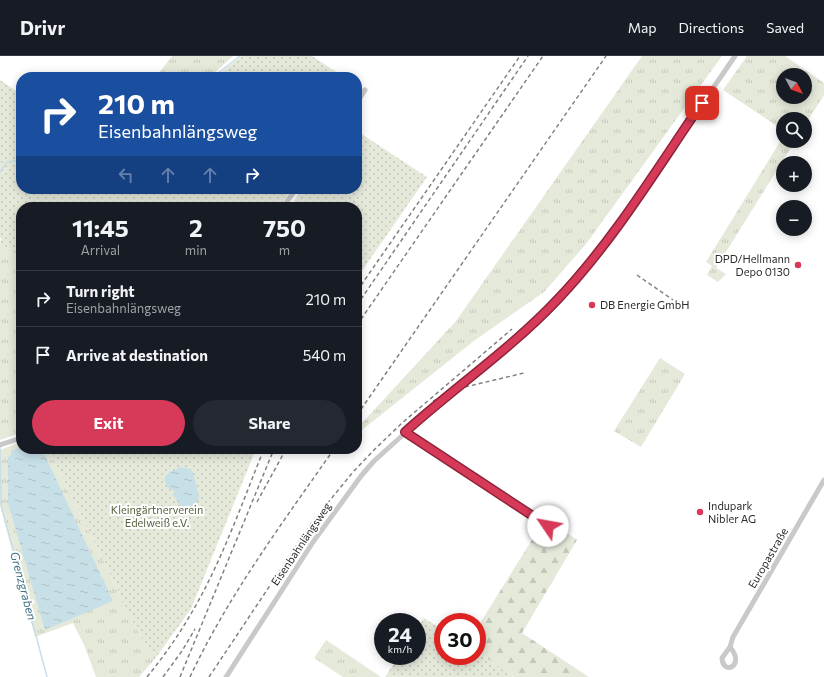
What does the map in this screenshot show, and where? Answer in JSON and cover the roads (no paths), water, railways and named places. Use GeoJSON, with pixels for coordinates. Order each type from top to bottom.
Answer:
{"type":"FeatureCollection","features":[{"type":"Feature","properties":{"kind":"street","name":"Eisenbahnlängsweg"},"geometry":{"type":"LineString","coordinates":[[226,677],[313,542],[336,509],[374,461],[435,406],[504,349],[557,300],[581,274],[626,215],[735,56]]}},
{"type":"Feature","properties":{"kind":"street"},"geometry":{"type":"LineString","coordinates":[[362,94],[365,90]]}},
{"type":"Feature","properties":{"kind":"street"},"geometry":{"type":"LineString","coordinates":[[405,432],[548,526]]}},
{"type":"Feature","properties":{"kind":"street"},"geometry":{"type":"LineString","coordinates":[[1,445],[16,440]]}},
{"type":"Feature","properties":{"kind":"street","name":"Europastraße"},"geometry":{"type":"LineString","coordinates":[[730,647],[733,637],[824,480]]}},
{"type":"Feature","properties":{"kind":"water"},"geometry":{"type":"Polygon","coordinates":[[[16,449],[16,454],[44,454],[113,601],[45,630],[8,503],[8,457],[11,455],[11,451],[16,449]]]}},
{"type":"Feature","properties":{"kind":"water"},"geometry":{"type":"Polygon","coordinates":[[[180,467],[189,469],[193,472],[199,497],[198,501],[187,510],[181,509],[172,494],[175,492],[169,489],[166,484],[165,477],[170,471],[174,471],[180,467]]]}},
{"type":"Feature","properties":{"kind":"waterway"},"geometry":{"type":"LineString","coordinates":[[219,72],[240,56]]}},
{"type":"Feature","properties":{"kind":"waterway"},"geometry":{"type":"LineString","coordinates":[[0,172],[7,162],[16,161]]}},
{"type":"Feature","properties":{"kind":"waterway","name":"Grenzgraben"},"geometry":{"type":"LineString","coordinates":[[0,447],[1,505],[47,677]]}},
{"type":"Feature","properties":{"kind":"railway"},"geometry":{"type":"LineString","coordinates":[[362,284],[520,56]]}},
{"type":"Feature","properties":{"kind":"railway"},"geometry":{"type":"LineString","coordinates":[[362,298],[528,56]]}},
{"type":"Feature","properties":{"kind":"railway"},"geometry":{"type":"LineString","coordinates":[[362,318],[543,56]]}},
{"type":"Feature","properties":{"kind":"railway"},"geometry":{"type":"LineString","coordinates":[[362,408],[606,56]]}},
{"type":"Feature","properties":{"kind":"railway"},"geometry":{"type":"LineString","coordinates":[[637,275],[673,300]]}},
{"type":"Feature","properties":{"kind":"railway"},"geometry":{"type":"LineString","coordinates":[[209,677],[313,521],[353,472],[402,423],[512,329]]}},
{"type":"Feature","properties":{"kind":"railway"},"geometry":{"type":"LineString","coordinates":[[433,401],[465,387],[524,373]]}},
{"type":"Feature","properties":{"kind":"railway"},"geometry":{"type":"LineString","coordinates":[[147,677],[177,637],[203,593],[231,532],[262,454]]}},
{"type":"Feature","properties":{"kind":"railway"},"geometry":{"type":"LineString","coordinates":[[180,677],[272,454]]}},
{"type":"Feature","properties":{"kind":"railway"},"geometry":{"type":"LineString","coordinates":[[257,502],[283,454]]}},
{"type":"Feature","properties":{"kind":"railway"},"geometry":{"type":"LineString","coordinates":[[190,677],[221,617],[257,560],[331,454]]}},
{"type":"Feature","properties":{"kind":"railway"},"geometry":{"type":"LineString","coordinates":[[163,677],[182,651],[195,629]]}},
{"type":"Feature","properties":{"kind":"place","name":"DPD/Hellmann Depo 0130"},"geometry":{"type":"Point","coordinates":[798,265]}},
{"type":"Feature","properties":{"kind":"place","name":"DB Energie GmbH"},"geometry":{"type":"Point","coordinates":[592,305]}},
{"type":"Feature","properties":{"kind":"place","name":"Indupark Nibler AG"},"geometry":{"type":"Point","coordinates":[700,512]}},
{"type":"Feature","properties":{"kind":"park label","name":"Kleingärtnerverein Edelweiß e.V."},"geometry":{"type":"Point","coordinates":[157,516]}}]}
